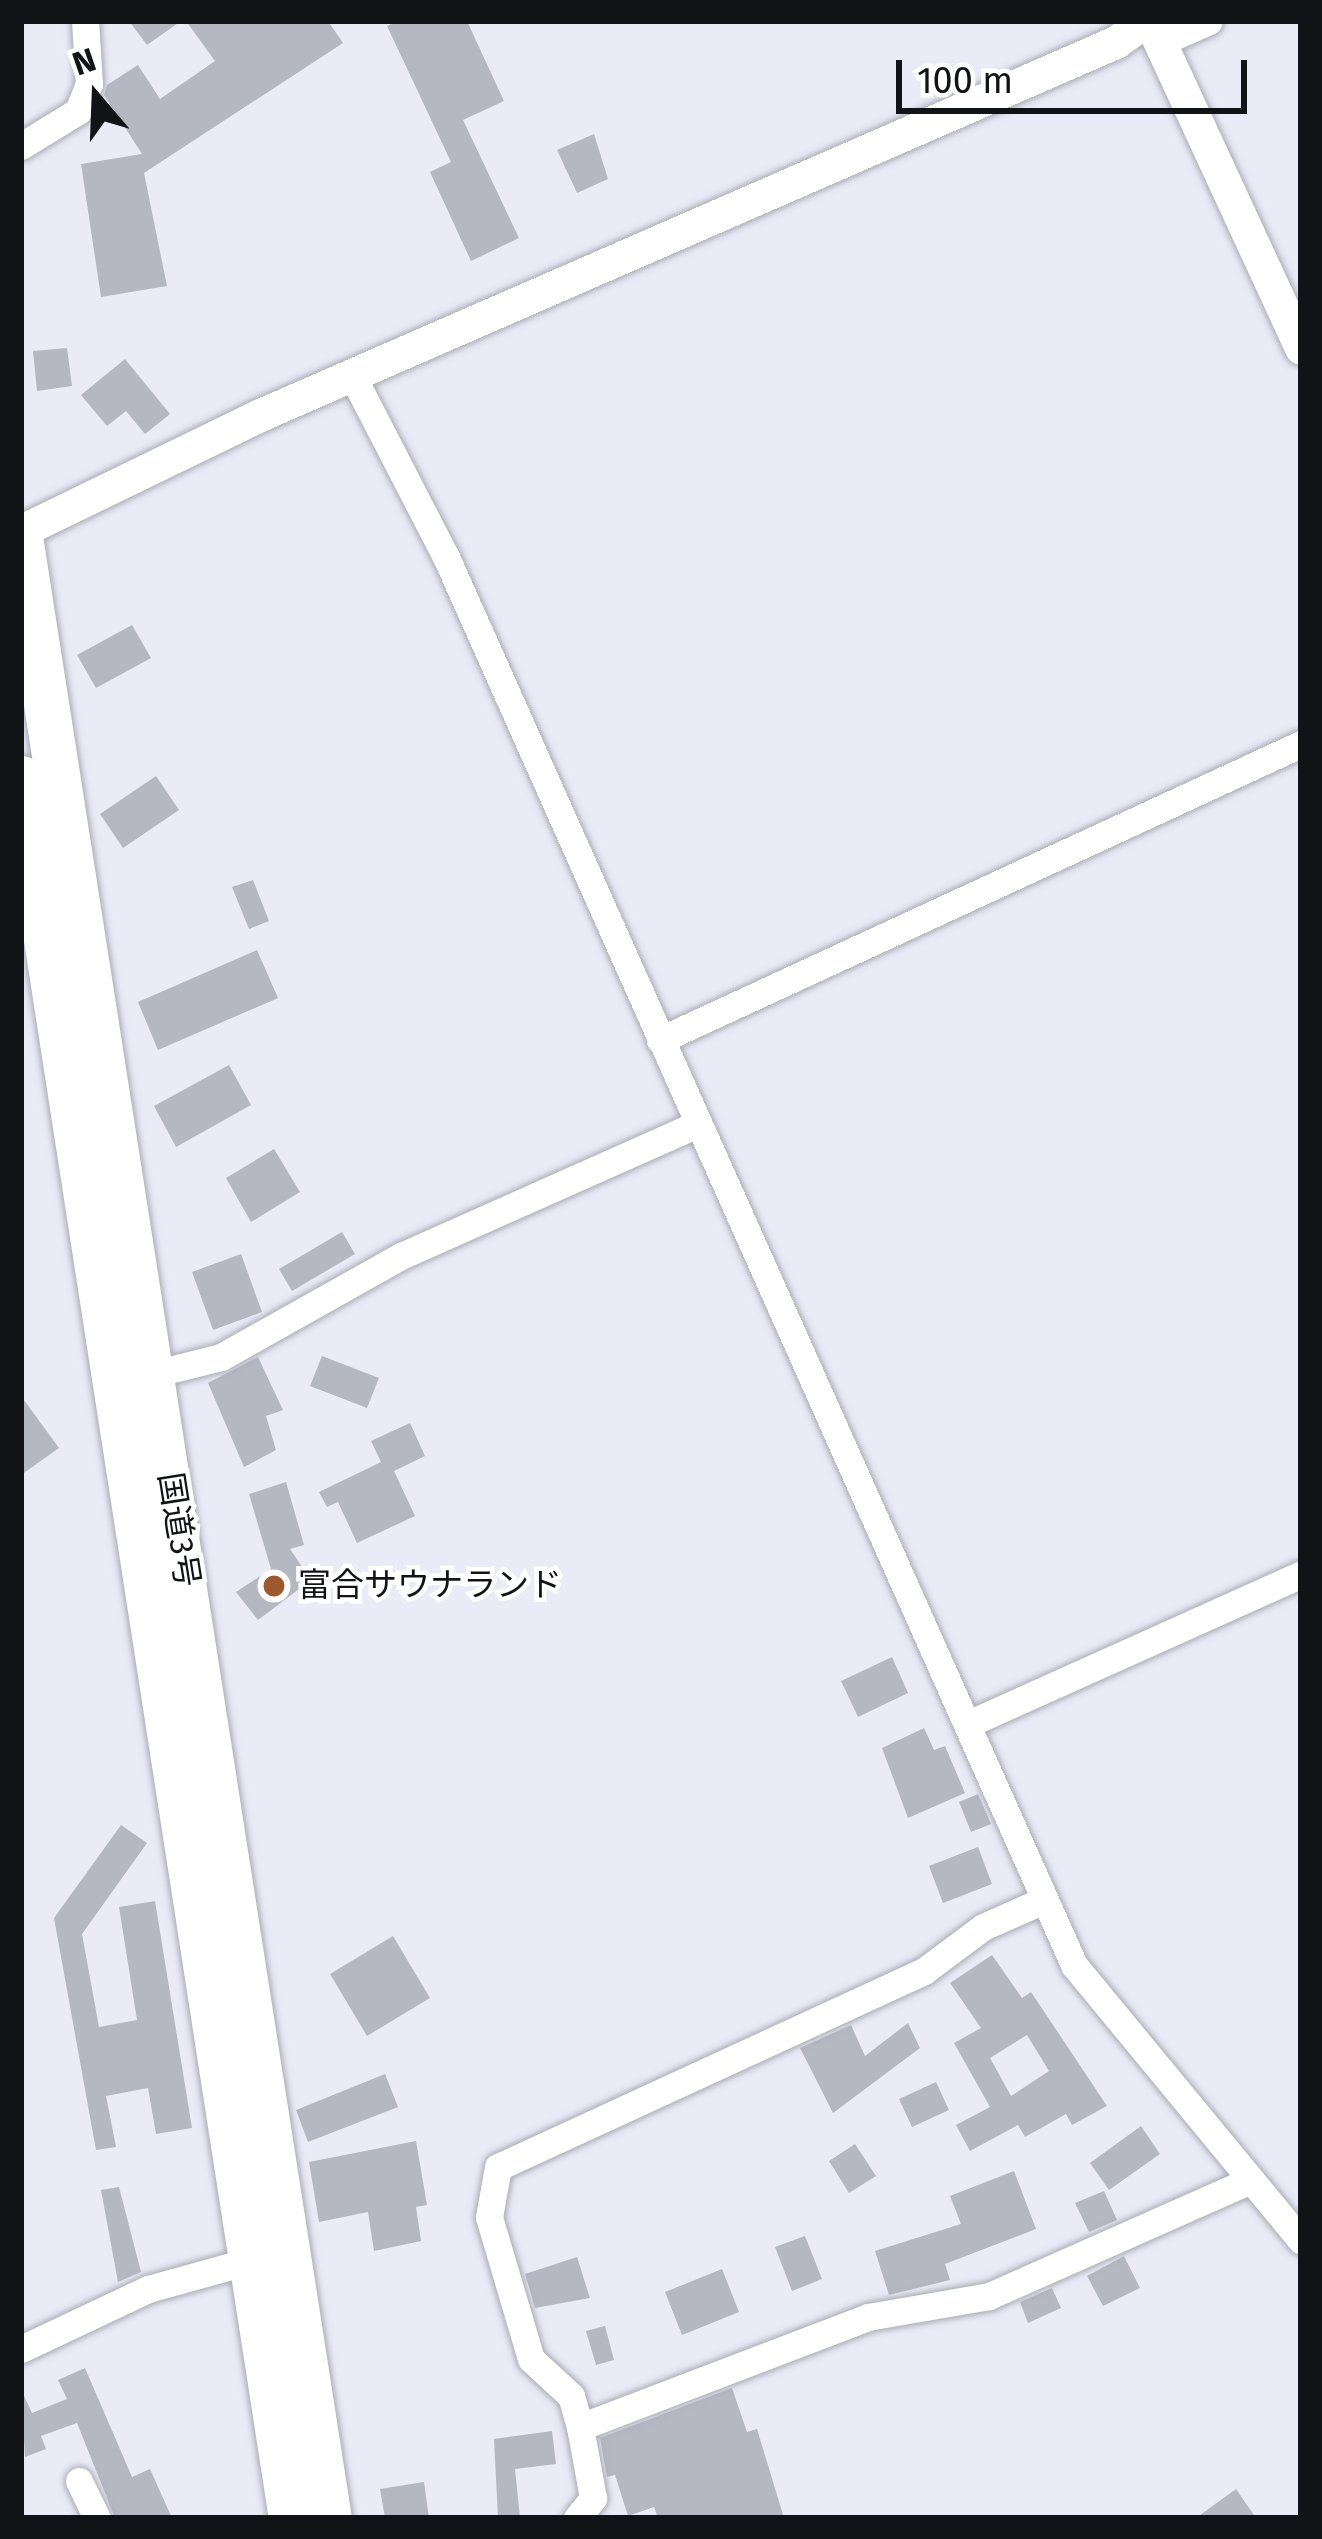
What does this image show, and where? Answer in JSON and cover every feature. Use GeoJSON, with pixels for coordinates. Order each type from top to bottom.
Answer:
{"type":"FeatureCollection","features":[{"type":"Feature","properties":{"kind":"highway","name":"国道3号"},"geometry":{"type":"LineString","coordinates":[[21,543],[135,1378],[269,2255],[291,2518]]}},
{"type":"Feature","properties":{"kind":"highway","name":"国道3号"},"geometry":{"type":"LineString","coordinates":[[21,778],[135,1378]]}},
{"type":"Feature","properties":{"kind":"highway","name":"国道3号"},"geometry":{"type":"LineString","coordinates":[[269,2255],[329,2518]]}},
{"type":"Feature","properties":{"kind":"street"},"geometry":{"type":"LineString","coordinates":[[21,146],[78,111],[88,84],[85,21]]}},
{"type":"Feature","properties":{"kind":"street"},"geometry":{"type":"LineString","coordinates":[[21,531],[353,377],[1116,42],[1153,28],[1209,21]]}},
{"type":"Feature","properties":{"kind":"street"},"geometry":{"type":"LineString","coordinates":[[1153,28],[1301,348]]}},
{"type":"Feature","properties":{"kind":"street"},"geometry":{"type":"LineString","coordinates":[[353,377],[446,557],[1087,1988],[1301,2240]]}},
{"type":"Feature","properties":{"kind":"street"},"geometry":{"type":"LineString","coordinates":[[661,1040],[1301,744]]}},
{"type":"Feature","properties":{"kind":"street"},"geometry":{"type":"LineString","coordinates":[[135,1378],[221,1357],[401,1256],[698,1124]]}},
{"type":"Feature","properties":{"kind":"street"},"geometry":{"type":"LineString","coordinates":[[968,1724],[1301,1574]]}},
{"type":"Feature","properties":{"kind":"street"},"geometry":{"type":"LineString","coordinates":[[577,2518],[593,2498],[580,2427],[571,2396],[531,2359],[489,2217],[498,2167],[924,1971],[983,1927],[1044,1900]]}},
{"type":"Feature","properties":{"kind":"street"},"geometry":{"type":"LineString","coordinates":[[580,2427],[868,2317],[989,2296],[1248,2181]]}},
{"type":"Feature","properties":{"kind":"street"},"geometry":{"type":"LineString","coordinates":[[21,2349],[148,2289],[269,2255]]}},
{"type":"Feature","properties":{"kind":"street"},"geometry":{"type":"LineString","coordinates":[[79,2481],[97,2518]]}},
{"type":"Feature","properties":{"kind":"building"},"geometry":{"type":"Polygon","coordinates":[[[129,21],[181,21],[147,45],[129,21]]]}},
{"type":"Feature","properties":{"kind":"building"},"geometry":{"type":"Polygon","coordinates":[[[186,21],[328,21],[343,43],[144,173],[167,286],[101,297],[81,164],[142,154],[104,95],[107,85],[138,65],[160,99],[215,61],[186,21]]]}},
{"type":"Feature","properties":{"kind":"building"},"geometry":{"type":"Polygon","coordinates":[[[398,21],[467,21],[504,101],[463,120],[519,238],[471,261],[430,172],[451,162],[387,26],[398,21]]]}},
{"type":"Feature","properties":{"kind":"building"},"geometry":{"type":"Polygon","coordinates":[[[594,134],[608,179],[577,193],[557,150],[594,134]]]}},
{"type":"Feature","properties":{"kind":"building"},"geometry":{"type":"Polygon","coordinates":[[[67,348],[72,386],[37,391],[33,351],[67,348]]]}},
{"type":"Feature","properties":{"kind":"building"},"geometry":{"type":"Polygon","coordinates":[[[125,359],[170,414],[145,434],[126,411],[107,426],[81,395],[125,359]]]}},
{"type":"Feature","properties":{"kind":"building"},"geometry":{"type":"Polygon","coordinates":[[[132,625],[151,658],[96,688],[77,655],[132,625]]]}},
{"type":"Feature","properties":{"kind":"building"},"geometry":{"type":"Polygon","coordinates":[[[156,776],[179,810],[123,848],[100,814],[156,776]]]}},
{"type":"Feature","properties":{"kind":"building"},"geometry":{"type":"Polygon","coordinates":[[[253,880],[269,921],[249,929],[232,887],[253,880]]]}},
{"type":"Feature","properties":{"kind":"building"},"geometry":{"type":"Polygon","coordinates":[[[257,950],[278,998],[158,1050],[138,1002],[257,950]]]}},
{"type":"Feature","properties":{"kind":"building"},"geometry":{"type":"Polygon","coordinates":[[[229,1065],[251,1105],[176,1147],[154,1106],[229,1065]]]}},
{"type":"Feature","properties":{"kind":"building"},"geometry":{"type":"Polygon","coordinates":[[[274,1149],[300,1192],[251,1222],[226,1178],[274,1149]]]}},
{"type":"Feature","properties":{"kind":"building"},"geometry":{"type":"Polygon","coordinates":[[[342,1232],[355,1254],[292,1291],[279,1269],[342,1232]]]}},
{"type":"Feature","properties":{"kind":"building"},"geometry":{"type":"Polygon","coordinates":[[[241,1254],[262,1312],[213,1330],[192,1272],[241,1254]]]}},
{"type":"Feature","properties":{"kind":"building"},"geometry":{"type":"Polygon","coordinates":[[[322,1356],[379,1378],[367,1408],[310,1386],[322,1356]]]}},
{"type":"Feature","properties":{"kind":"building"},"geometry":{"type":"Polygon","coordinates":[[[258,1357],[283,1410],[266,1416],[276,1450],[244,1467],[208,1383],[258,1357]]]}},
{"type":"Feature","properties":{"kind":"building"},"geometry":{"type":"Polygon","coordinates":[[[21,1396],[59,1448],[21,1475],[21,1396]]]}},
{"type":"Feature","properties":{"kind":"building"},"geometry":{"type":"Polygon","coordinates":[[[410,1423],[425,1456],[394,1471],[415,1516],[357,1543],[338,1502],[327,1507],[319,1492],[381,1462],[371,1441],[410,1423]]]}},
{"type":"Feature","properties":{"kind":"building"},"geometry":{"type":"Polygon","coordinates":[[[286,1482],[304,1545],[290,1549],[311,1580],[258,1620],[236,1592],[271,1569],[249,1494],[286,1482]]]}},
{"type":"Feature","properties":{"kind":"building"},"geometry":{"type":"Polygon","coordinates":[[[892,1657],[908,1693],[858,1717],[841,1681],[892,1657]]]}},
{"type":"Feature","properties":{"kind":"building"},"geometry":{"type":"Polygon","coordinates":[[[924,1728],[934,1750],[945,1746],[965,1793],[908,1818],[882,1748],[924,1728]]]}},
{"type":"Feature","properties":{"kind":"building"},"geometry":{"type":"Polygon","coordinates":[[[978,1794],[991,1824],[971,1832],[959,1802],[978,1794]]]}},
{"type":"Feature","properties":{"kind":"building"},"geometry":{"type":"Polygon","coordinates":[[[121,1825],[147,1843],[82,1934],[99,2027],[137,2020],[119,1907],[155,1901],[192,2128],[156,2134],[148,2088],[106,2096],[116,2147],[96,2150],[54,1918],[121,1825]]]}},
{"type":"Feature","properties":{"kind":"building"},"geometry":{"type":"Polygon","coordinates":[[[978,1847],[992,1884],[943,1903],[929,1866],[978,1847]]]}},
{"type":"Feature","properties":{"kind":"building"},"geometry":{"type":"Polygon","coordinates":[[[393,1936],[430,1998],[367,2036],[330,1974],[393,1936]]]}},
{"type":"Feature","properties":{"kind":"building"},"geometry":{"type":"Polygon","coordinates":[[[992,1955],[1022,1998],[1031,1992],[1107,2106],[1072,2125],[1066,2114],[1025,2137],[1018,2125],[970,2151],[956,2125],[990,2107],[954,2043],[981,2028],[950,1983],[992,1955]],[[1027,2035],[990,2058],[1011,2096],[1049,2071],[1027,2035]]]}},
{"type":"Feature","properties":{"kind":"building"},"geometry":{"type":"Polygon","coordinates":[[[908,2023],[920,2048],[833,2113],[800,2048],[851,2025],[865,2056],[908,2023]]]}},
{"type":"Feature","properties":{"kind":"building"},"geometry":{"type":"Polygon","coordinates":[[[385,2074],[398,2107],[308,2142],[296,2110],[385,2074]]]}},
{"type":"Feature","properties":{"kind":"building"},"geometry":{"type":"Polygon","coordinates":[[[936,2082],[949,2110],[912,2127],[899,2099],[936,2082]]]}},
{"type":"Feature","properties":{"kind":"building"},"geometry":{"type":"Polygon","coordinates":[[[1141,2126],[1160,2154],[1109,2190],[1090,2163],[1141,2126]]]}},
{"type":"Feature","properties":{"kind":"building"},"geometry":{"type":"Polygon","coordinates":[[[416,2141],[427,2205],[416,2207],[421,2241],[374,2251],[368,2212],[319,2222],[309,2162],[416,2141]]]}},
{"type":"Feature","properties":{"kind":"building"},"geometry":{"type":"Polygon","coordinates":[[[855,2144],[876,2176],[849,2193],[829,2161],[855,2144]]]}},
{"type":"Feature","properties":{"kind":"building"},"geometry":{"type":"Polygon","coordinates":[[[1014,2171],[1036,2229],[945,2264],[950,2280],[889,2295],[875,2251],[961,2224],[950,2196],[1014,2171]]]}},
{"type":"Feature","properties":{"kind":"building"},"geometry":{"type":"Polygon","coordinates":[[[119,2187],[141,2272],[118,2282],[101,2190],[119,2187]]]}},
{"type":"Feature","properties":{"kind":"building"},"geometry":{"type":"Polygon","coordinates":[[[1104,2191],[1117,2220],[1089,2232],[1075,2203],[1104,2191]]]}},
{"type":"Feature","properties":{"kind":"building"},"geometry":{"type":"Polygon","coordinates":[[[805,2236],[822,2279],[792,2291],[775,2247],[805,2236]]]}},
{"type":"Feature","properties":{"kind":"building"},"geometry":{"type":"Polygon","coordinates":[[[1124,2256],[1140,2288],[1103,2306],[1087,2276],[1124,2256]]]}},
{"type":"Feature","properties":{"kind":"building"},"geometry":{"type":"Polygon","coordinates":[[[577,2257],[590,2298],[535,2308],[525,2274],[577,2257]]]}},
{"type":"Feature","properties":{"kind":"building"},"geometry":{"type":"Polygon","coordinates":[[[722,2269],[739,2312],[682,2335],[665,2292],[722,2269]]]}},
{"type":"Feature","properties":{"kind":"building"},"geometry":{"type":"Polygon","coordinates":[[[1052,2288],[1061,2308],[1028,2323],[1020,2302],[1052,2288]]]}},
{"type":"Feature","properties":{"kind":"building"},"geometry":{"type":"Polygon","coordinates":[[[605,2326],[614,2360],[596,2365],[586,2331],[605,2326]]]}},
{"type":"Feature","properties":{"kind":"building"},"geometry":{"type":"Polygon","coordinates":[[[85,2368],[132,2477],[150,2469],[172,2518],[115,2518],[77,2423],[41,2436],[46,2449],[25,2457],[21,2389],[32,2413],[67,2399],[58,2380],[85,2368]]]}},
{"type":"Feature","properties":{"kind":"building"},"geometry":{"type":"Polygon","coordinates":[[[732,2388],[747,2432],[757,2429],[784,2518],[658,2518],[654,2507],[628,2516],[615,2475],[607,2477],[600,2438],[732,2388]]]}},
{"type":"Feature","properties":{"kind":"building"},"geometry":{"type":"Polygon","coordinates":[[[552,2431],[556,2464],[515,2469],[520,2518],[498,2518],[494,2439],[552,2431]]]}},
{"type":"Feature","properties":{"kind":"building"},"geometry":{"type":"Polygon","coordinates":[[[424,2482],[429,2518],[385,2518],[380,2489],[424,2482]]]}},
{"type":"Feature","properties":{"kind":"building"},"geometry":{"type":"Polygon","coordinates":[[[1236,2489],[1256,2518],[1196,2518],[1236,2489]]]}},
{"type":"Feature","properties":{"kind":"place","name":"富合サウナランド"},"geometry":{"type":"Point","coordinates":[274,1586]}}]}
